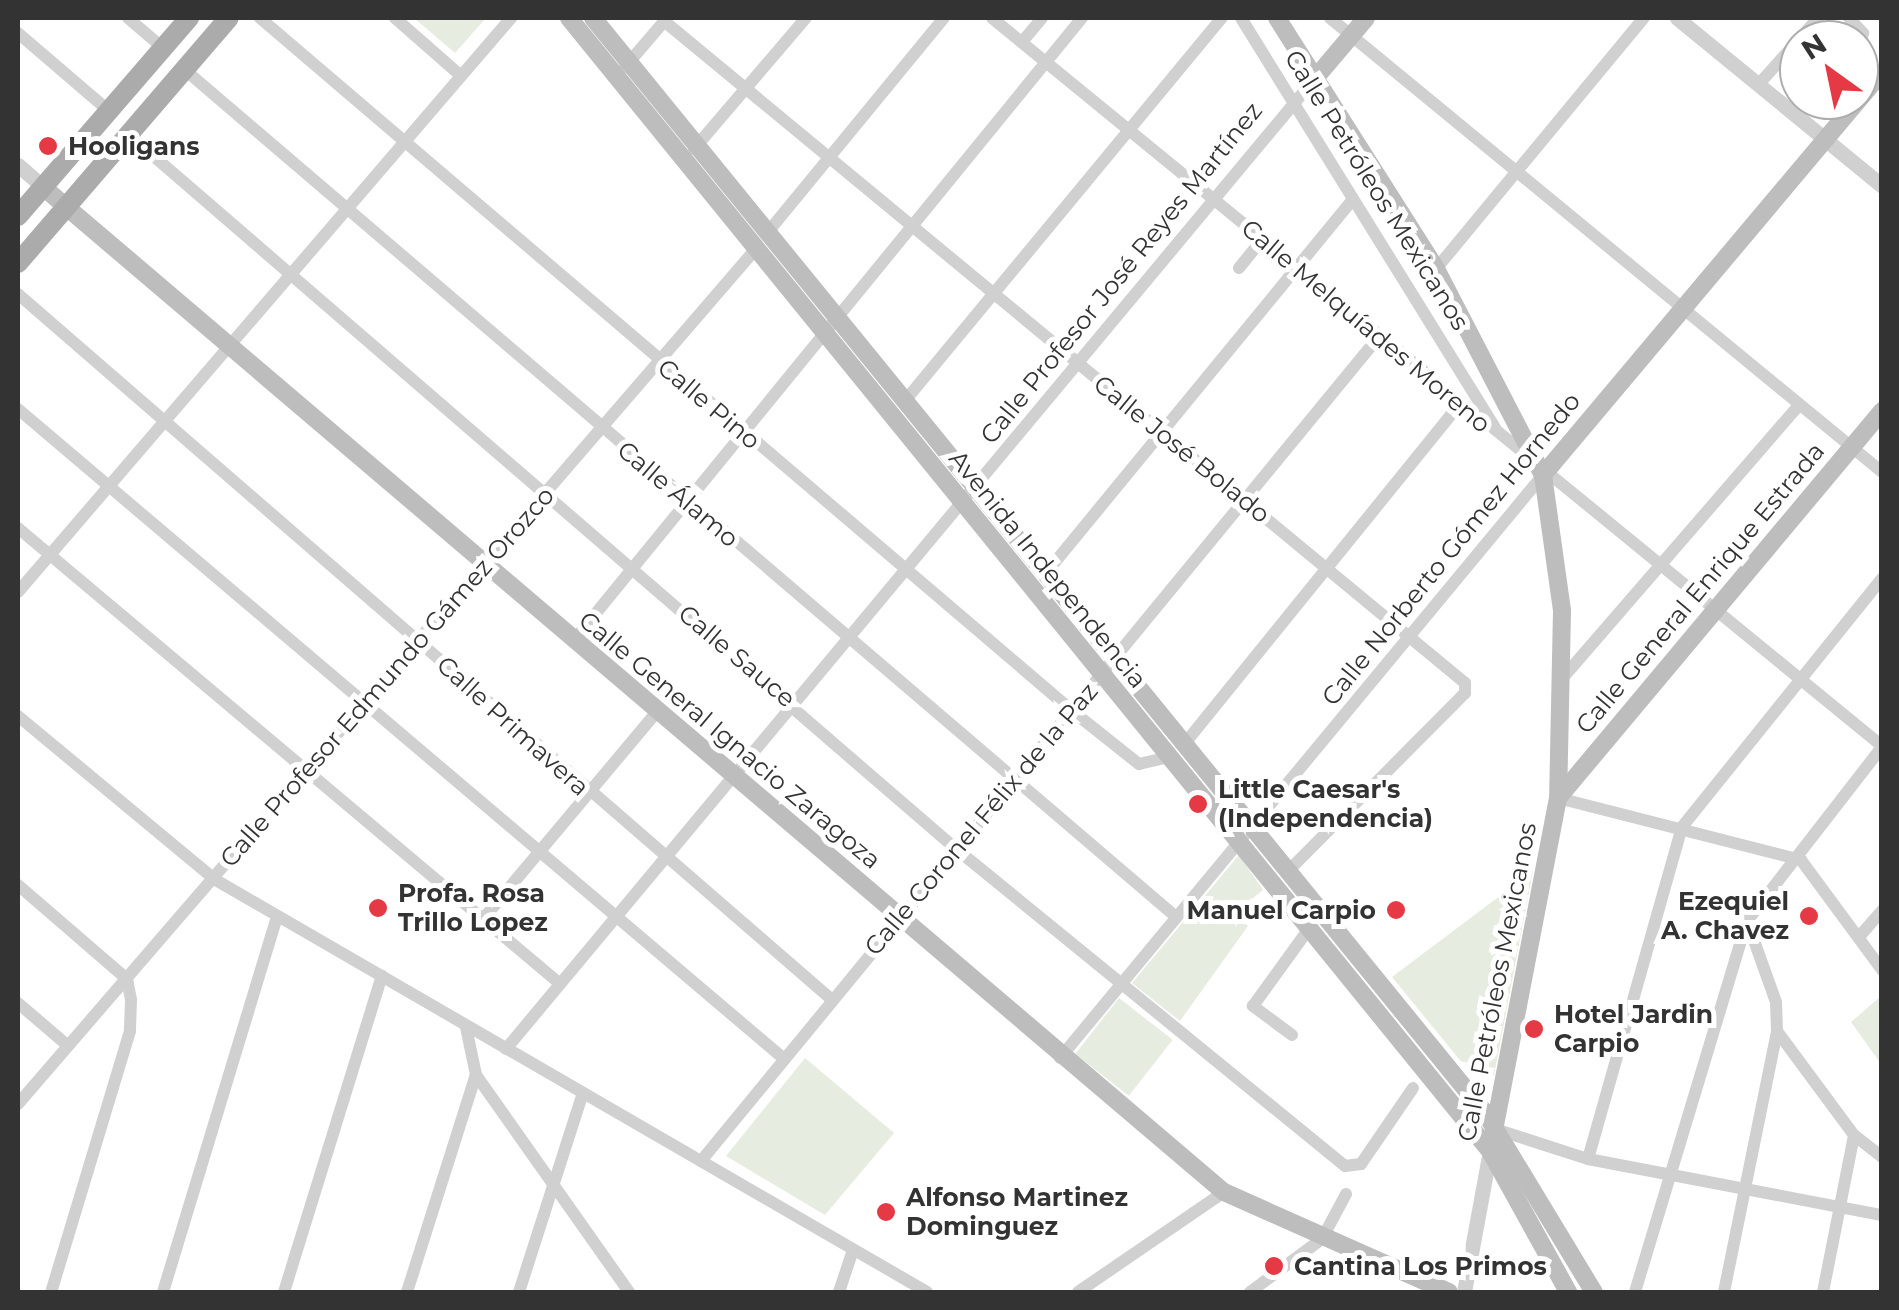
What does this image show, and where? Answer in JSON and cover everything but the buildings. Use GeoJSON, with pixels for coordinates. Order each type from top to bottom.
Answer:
{"type":"FeatureCollection","features":[{"type":"Feature","properties":{"kind":"main road"},"geometry":{"type":"LineString","coordinates":[[18,216],[189,18]]}},
{"type":"Feature","properties":{"kind":"main road"},"geometry":{"type":"LineString","coordinates":[[18,263],[229,18]]}},
{"type":"Feature","properties":{"kind":"main road","name":"Avenida Independencia"},"geometry":{"type":"LineString","coordinates":[[569,18],[698,144],[768,232],[829,325],[963,504],[1490,1151],[1568,1292]]}},
{"type":"Feature","properties":{"kind":"main road","name":"Avenida Independencia"},"geometry":{"type":"LineString","coordinates":[[592,18],[684,158],[755,250],[904,402],[1118,657],[1495,1129],[1594,1292]]}},
{"type":"Feature","properties":{"kind":"main road","name":"Calle Petróleos Mexicanos"},"geometry":{"type":"LineString","coordinates":[[1277,18],[1347,134],[1436,268],[1543,475],[1562,611],[1558,798],[1490,1151]]}},
{"type":"Feature","properties":{"kind":"main road","name":"Calle Profesor José Reyes Martínez"},"geometry":{"type":"LineString","coordinates":[[1316,77],[1366,18]]}},
{"type":"Feature","properties":{"kind":"main road","name":"Calle Norberto Gómez Hornedo"},"geometry":{"type":"LineString","coordinates":[[1543,475],[1882,72]]}},
{"type":"Feature","properties":{"kind":"main road","name":"Calle General Ignacio Zaragoza"},"geometry":{"type":"LineString","coordinates":[[43,187],[899,915],[1060,1058],[1224,1192],[1449,1292]]}},
{"type":"Feature","properties":{"kind":"main road","name":"Calle General Enrique Estrada"},"geometry":{"type":"LineString","coordinates":[[1558,798],[1882,411]]}},
{"type":"Feature","properties":{"kind":"street"},"geometry":{"type":"LineString","coordinates":[[128,18],[163,48]]}},
{"type":"Feature","properties":{"kind":"street","name":"Calle Pino"},"geometry":{"type":"LineString","coordinates":[[260,18],[1071,710],[1139,764],[1169,757]]}},
{"type":"Feature","properties":{"kind":"street"},"geometry":{"type":"LineString","coordinates":[[395,18],[460,74]]}},
{"type":"Feature","properties":{"kind":"street"},"geometry":{"type":"LineString","coordinates":[[18,592],[511,18]]}},
{"type":"Feature","properties":{"kind":"street"},"geometry":{"type":"LineString","coordinates":[[684,158],[806,18]]}},
{"type":"Feature","properties":{"kind":"street"},"geometry":{"type":"LineString","coordinates":[[768,232],[944,18]]}},
{"type":"Feature","properties":{"kind":"street","name":"Calle Melquíades Moreno"},"geometry":{"type":"LineString","coordinates":[[992,18],[1543,475],[1882,747]]}},
{"type":"Feature","properties":{"kind":"street"},"geometry":{"type":"LineString","coordinates":[[1022,42],[1042,18]]}},
{"type":"Feature","properties":{"kind":"street"},"geometry":{"type":"LineString","coordinates":[[574,640],[1082,18]]}},
{"type":"Feature","properties":{"kind":"street"},"geometry":{"type":"LineString","coordinates":[[904,402],[1222,18]]}},
{"type":"Feature","properties":{"kind":"street","name":"Calle Petróleos Mexicanos"},"geometry":{"type":"LineString","coordinates":[[1241,18],[1503,439]]}},
{"type":"Feature","properties":{"kind":"street"},"geometry":{"type":"LineString","coordinates":[[1330,18],[1882,472]]}},
{"type":"Feature","properties":{"kind":"street"},"geometry":{"type":"LineString","coordinates":[[1436,268],[1644,18]]}},
{"type":"Feature","properties":{"kind":"street"},"geometry":{"type":"LineString","coordinates":[[1677,18],[1882,186]]}},
{"type":"Feature","properties":{"kind":"street"},"geometry":{"type":"LineString","coordinates":[[623,69],[666,19]]}},
{"type":"Feature","properties":{"kind":"street","name":"Calle José Bolado"},"geometry":{"type":"LineString","coordinates":[[666,19],[1467,688],[1290,870]]}},
{"type":"Feature","properties":{"kind":"street"},"geometry":{"type":"LineString","coordinates":[[18,33],[109,111]]}},
{"type":"Feature","properties":{"kind":"street"},"geometry":{"type":"LineString","coordinates":[[1759,84],[1779,64]]}},
{"type":"Feature","properties":{"kind":"street","name":"Calle Álamo"},"geometry":{"type":"LineString","coordinates":[[184,69],[347,206],[601,430],[1018,776],[1175,916]]}},
{"type":"Feature","properties":{"kind":"street","name":"Calle Profesor José Reyes Martínez"},"geometry":{"type":"LineString","coordinates":[[506,1049],[663,854],[1080,365],[1316,77]]}},
{"type":"Feature","properties":{"kind":"street","name":"Calle Sauce"},"geometry":{"type":"LineString","coordinates":[[128,134],[544,494],[793,702],[955,848],[1118,985],[1353,1168],[1413,1088]]}},
{"type":"Feature","properties":{"kind":"street","name":"Calle General Ignacio Zaragoza"},"geometry":{"type":"LineString","coordinates":[[18,165],[43,187]]}},
{"type":"Feature","properties":{"kind":"street"},"geometry":{"type":"LineString","coordinates":[[1046,573],[1352,200]]}},
{"type":"Feature","properties":{"kind":"street"},"geometry":{"type":"LineString","coordinates":[[1239,268],[1261,241]]}},
{"type":"Feature","properties":{"kind":"street","name":"Calle Profesor Edmundo Gámez Orozco"},"geometry":{"type":"LineString","coordinates":[[18,1104],[755,250]]}},
{"type":"Feature","properties":{"kind":"street","name":"Calle Primavera"},"geometry":{"type":"LineString","coordinates":[[18,294],[830,998]]}},
{"type":"Feature","properties":{"kind":"street","name":"Calle Coronel Félix de la Paz"},"geometry":{"type":"LineString","coordinates":[[701,1162],[830,998],[1247,502],[1377,338]]}},
{"type":"Feature","properties":{"kind":"street"},"geometry":{"type":"LineString","coordinates":[[1186,742],[1459,404]]}},
{"type":"Feature","properties":{"kind":"street"},"geometry":{"type":"LineString","coordinates":[[1560,681],[1799,405]]}},
{"type":"Feature","properties":{"kind":"street"},"geometry":{"type":"LineString","coordinates":[[18,409],[362,708],[784,1058]]}},
{"type":"Feature","properties":{"kind":"street","name":"Calle Norberto Gómez Hornedo"},"geometry":{"type":"LineString","coordinates":[[1060,1058],[1175,916],[1412,640],[1543,475]]}},
{"type":"Feature","properties":{"kind":"street"},"geometry":{"type":"LineString","coordinates":[[18,528],[304,776],[558,982]]}},
{"type":"Feature","properties":{"kind":"street"},"geometry":{"type":"LineString","coordinates":[[1588,1159],[1682,827],[1882,578]]}},
{"type":"Feature","properties":{"kind":"street"},"geometry":{"type":"LineString","coordinates":[[483,919],[657,712]]}},
{"type":"Feature","properties":{"kind":"street"},"geometry":{"type":"LineString","coordinates":[[18,716],[214,879],[927,1292]]}},
{"type":"Feature","properties":{"kind":"street"},"geometry":{"type":"LineString","coordinates":[[1635,1292],[1664,1175],[1746,921],[1791,857],[1882,747]]}},
{"type":"Feature","properties":{"kind":"street"},"geometry":{"type":"LineString","coordinates":[[1558,798],[1791,857],[1812,868],[1882,970]]}},
{"type":"Feature","properties":{"kind":"street"},"geometry":{"type":"LineString","coordinates":[[18,885],[127,979],[130,1030],[51,1292]]}},
{"type":"Feature","properties":{"kind":"street"},"geometry":{"type":"LineString","coordinates":[[1859,937],[1882,910]]}},
{"type":"Feature","properties":{"kind":"street"},"geometry":{"type":"LineString","coordinates":[[163,1292],[277,916]]}},
{"type":"Feature","properties":{"kind":"street"},"geometry":{"type":"LineString","coordinates":[[1724,1292],[1777,1031],[1776,1002],[1746,921]]}},
{"type":"Feature","properties":{"kind":"street"},"geometry":{"type":"LineString","coordinates":[[1292,1035],[1253,1006],[1308,930]]}},
{"type":"Feature","properties":{"kind":"street"},"geometry":{"type":"LineString","coordinates":[[284,1292],[382,976]]}},
{"type":"Feature","properties":{"kind":"street"},"geometry":{"type":"LineString","coordinates":[[18,1003],[67,1045]]}},
{"type":"Feature","properties":{"kind":"street"},"geometry":{"type":"LineString","coordinates":[[466,1027],[476,1075],[629,1292]]}},
{"type":"Feature","properties":{"kind":"street"},"geometry":{"type":"LineString","coordinates":[[1777,1031],[1854,1135],[1882,1157]]}},
{"type":"Feature","properties":{"kind":"street"},"geometry":{"type":"LineString","coordinates":[[407,1292],[476,1075]]}},
{"type":"Feature","properties":{"kind":"street"},"geometry":{"type":"LineString","coordinates":[[519,1292],[583,1093]]}},
{"type":"Feature","properties":{"kind":"street"},"geometry":{"type":"LineString","coordinates":[[1495,1129],[1588,1159],[1882,1215]]}},
{"type":"Feature","properties":{"kind":"street"},"geometry":{"type":"LineString","coordinates":[[1822,1292],[1854,1135]]}},
{"type":"Feature","properties":{"kind":"street","name":"Calle Petróleos Mexicanos"},"geometry":{"type":"LineString","coordinates":[[1464,1292],[1490,1151]]}},
{"type":"Feature","properties":{"kind":"street"},"geometry":{"type":"LineString","coordinates":[[1078,1292],[1224,1192]]}},
{"type":"Feature","properties":{"kind":"street"},"geometry":{"type":"LineString","coordinates":[[1250,1292],[1322,1238],[1346,1194]]}},
{"type":"Feature","properties":{"kind":"street"},"geometry":{"type":"LineString","coordinates":[[839,1292],[854,1250]]}},
{"type":"Feature","properties":{"kind":"shaded area"},"geometry":{"type":"Polygon","coordinates":[[[414,18],[486,18],[455,53],[414,18]]]}},
{"type":"Feature","properties":{"kind":"shaded area"},"geometry":{"type":"Polygon","coordinates":[[[1239,855],[1263,890],[1233,914],[1248,926],[1180,1021],[1132,983],[1239,855]]]}},
{"type":"Feature","properties":{"kind":"shaded area"},"geometry":{"type":"Polygon","coordinates":[[[1533,871],[1494,1075],[1477,1081],[1392,977],[1533,871]]]}},
{"type":"Feature","properties":{"kind":"shaded area"},"geometry":{"type":"Polygon","coordinates":[[[1881,996],[1881,1064],[1851,1022],[1881,996]]]}},
{"type":"Feature","properties":{"kind":"shaded area"},"geometry":{"type":"Polygon","coordinates":[[[1119,998],[1173,1040],[1129,1096],[1075,1054],[1119,998]]]}},
{"type":"Feature","properties":{"kind":"shaded area"},"geometry":{"type":"Polygon","coordinates":[[[805,1058],[894,1133],[825,1215],[726,1156],[805,1058]]]}},
{"type":"Feature","properties":{"kind":"place","name":"Hooligans"},"geometry":{"type":"Point","coordinates":[48,146]}},
{"type":"Feature","properties":{"kind":"place","name":"Little Caesar's (Independencia)"},"geometry":{"type":"Point","coordinates":[1198,804]}},
{"type":"Feature","properties":{"kind":"place","name":"Profa. Rosa Trillo Lopez"},"geometry":{"type":"Point","coordinates":[378,908]}},
{"type":"Feature","properties":{"kind":"place","name":"Manuel Carpio"},"geometry":{"type":"Point","coordinates":[1396,910]}},
{"type":"Feature","properties":{"kind":"place","name":"Ezequiel A. Chavez"},"geometry":{"type":"Point","coordinates":[1809,916]}},
{"type":"Feature","properties":{"kind":"place","name":"Hotel Jardin Carpio"},"geometry":{"type":"Point","coordinates":[1534,1029]}},
{"type":"Feature","properties":{"kind":"place","name":"Alfonso Martinez Dominguez"},"geometry":{"type":"Point","coordinates":[886,1212]}},
{"type":"Feature","properties":{"kind":"place","name":"Cantina Los Primos"},"geometry":{"type":"Point","coordinates":[1274,1266]}}]}
